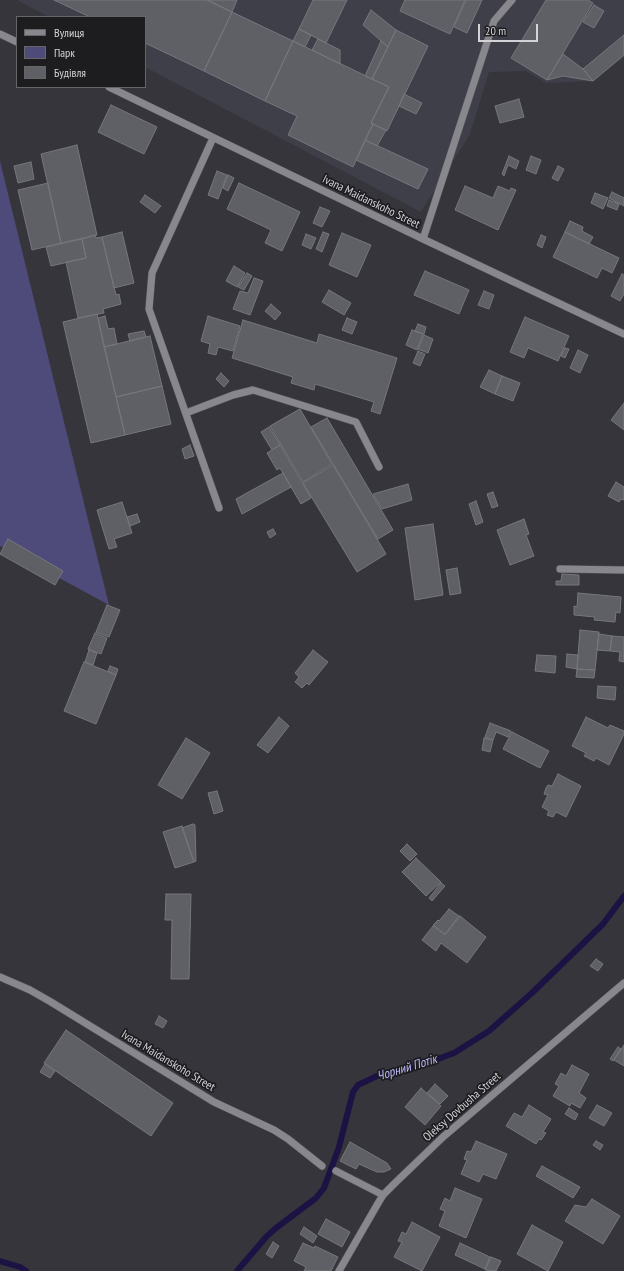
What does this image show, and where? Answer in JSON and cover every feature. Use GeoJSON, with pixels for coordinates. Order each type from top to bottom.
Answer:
{"type":"FeatureCollection","features":[{"type":"Feature","properties":{"kind":"street"},"geometry":{"type":"LineString","coordinates":[[423,239],[494,21],[512,0]]}},
{"type":"Feature","properties":{"kind":"street"},"geometry":{"type":"LineString","coordinates":[[0,34],[16,42]]}},
{"type":"Feature","properties":{"kind":"street","name":"Ivana Maidanskoho Street"},"geometry":{"type":"LineString","coordinates":[[111,88],[423,239],[624,334]]}},
{"type":"Feature","properties":{"kind":"street"},"geometry":{"type":"LineString","coordinates":[[213,138],[152,273],[149,309],[219,508]]}},
{"type":"Feature","properties":{"kind":"street"},"geometry":{"type":"LineString","coordinates":[[186,413],[253,390],[356,422],[379,467]]}},
{"type":"Feature","properties":{"kind":"street"},"geometry":{"type":"LineString","coordinates":[[560,569],[624,570]]}},
{"type":"Feature","properties":{"kind":"street","name":"Ivana Maidanskoho Street"},"geometry":{"type":"LineString","coordinates":[[0,977],[30,990],[51,1002],[214,1102],[274,1130],[322,1166]]}},
{"type":"Feature","properties":{"kind":"street","name":"Oleksy Dovbusha Street"},"geometry":{"type":"LineString","coordinates":[[339,1271],[370,1215],[383,1195],[443,1137],[624,982]]}},
{"type":"Feature","properties":{"kind":"street"},"geometry":{"type":"LineString","coordinates":[[336,1171],[383,1195]]}},
{"type":"Feature","properties":{"kind":"shaded area"},"geometry":{"type":"Polygon","coordinates":[[[17,0],[624,0],[624,57],[593,81],[546,83],[526,71],[489,72],[470,134],[421,212],[146,68],[146,16],[47,16],[17,0]]]}},
{"type":"Feature","properties":{"kind":"green space"},"geometry":{"type":"Polygon","coordinates":[[[0,161],[109,605],[0,546],[0,161]]]}},
{"type":"Feature","properties":{"kind":"building"},"geometry":{"type":"Polygon","coordinates":[[[54,0],[207,0],[232,12],[204,71],[146,43],[146,16],[88,16],[54,0]]]}},
{"type":"Feature","properties":{"kind":"building"},"geometry":{"type":"Polygon","coordinates":[[[207,0],[237,0],[232,12],[207,0]]]}},
{"type":"Feature","properties":{"kind":"building"},"geometry":{"type":"Polygon","coordinates":[[[313,0],[347,0],[326,43],[299,29],[313,0]]]}},
{"type":"Feature","properties":{"kind":"building"},"geometry":{"type":"Polygon","coordinates":[[[405,0],[465,0],[450,34],[400,11],[405,0]]]}},
{"type":"Feature","properties":{"kind":"building"},"geometry":{"type":"Polygon","coordinates":[[[466,0],[482,0],[467,33],[454,27],[466,0]]]}},
{"type":"Feature","properties":{"kind":"building"},"geometry":{"type":"Polygon","coordinates":[[[546,0],[588,0],[593,3],[547,80],[511,58],[546,0]]]}},
{"type":"Feature","properties":{"kind":"building"},"geometry":{"type":"Polygon","coordinates":[[[594,5],[604,11],[594,28],[583,22],[594,5]]]}},
{"type":"Feature","properties":{"kind":"building"},"geometry":{"type":"Polygon","coordinates":[[[371,10],[396,30],[388,47],[363,25],[371,10]]]}},
{"type":"Feature","properties":{"kind":"building"},"geometry":{"type":"Polygon","coordinates":[[[232,12],[293,41],[265,101],[204,71],[232,12]]]}},
{"type":"Feature","properties":{"kind":"building"},"geometry":{"type":"Polygon","coordinates":[[[299,29],[311,35],[305,47],[293,41],[299,29]]]}},
{"type":"Feature","properties":{"kind":"building"},"geometry":{"type":"Polygon","coordinates":[[[396,30],[428,46],[387,131],[371,123],[389,87],[372,79],[396,30]]]}},
{"type":"Feature","properties":{"kind":"building"},"geometry":{"type":"Polygon","coordinates":[[[624,35],[624,55],[593,81],[583,69],[624,35]]]}},
{"type":"Feature","properties":{"kind":"building"},"geometry":{"type":"Polygon","coordinates":[[[318,39],[340,50],[340,64],[312,50],[318,39]]]}},
{"type":"Feature","properties":{"kind":"building"},"geometry":{"type":"Polygon","coordinates":[[[293,41],[389,87],[371,123],[373,124],[353,167],[288,135],[297,116],[265,101],[293,41]]]}},
{"type":"Feature","properties":{"kind":"building"},"geometry":{"type":"Polygon","coordinates":[[[381,41],[388,47],[372,79],[365,76],[381,41]]]}},
{"type":"Feature","properties":{"kind":"building"},"geometry":{"type":"Polygon","coordinates":[[[563,54],[583,69],[593,81],[563,76],[547,80],[563,54]]]}},
{"type":"Feature","properties":{"kind":"building"},"geometry":{"type":"Polygon","coordinates":[[[404,94],[422,103],[416,114],[399,106],[404,94]]]}},
{"type":"Feature","properties":{"kind":"building"},"geometry":{"type":"Polygon","coordinates":[[[519,99],[524,117],[500,123],[495,106],[519,99]]]}},
{"type":"Feature","properties":{"kind":"building"},"geometry":{"type":"Polygon","coordinates":[[[111,105],[157,127],[144,154],[98,132],[111,105]]]}},
{"type":"Feature","properties":{"kind":"building"},"geometry":{"type":"Polygon","coordinates":[[[373,124],[386,130],[377,146],[365,140],[373,124]]]}},
{"type":"Feature","properties":{"kind":"building"},"geometry":{"type":"Polygon","coordinates":[[[365,140],[428,169],[418,189],[356,160],[365,140]]]}},
{"type":"Feature","properties":{"kind":"building"},"geometry":{"type":"Polygon","coordinates":[[[77,145],[97,235],[61,243],[41,154],[77,145]]]}},
{"type":"Feature","properties":{"kind":"building"},"geometry":{"type":"Polygon","coordinates":[[[509,156],[519,161],[516,169],[508,165],[504,176],[502,174],[509,156]]]}},
{"type":"Feature","properties":{"kind":"building"},"geometry":{"type":"Polygon","coordinates":[[[531,156],[541,160],[536,174],[526,170],[531,156]]]}},
{"type":"Feature","properties":{"kind":"building"},"geometry":{"type":"Polygon","coordinates":[[[31,162],[34,179],[18,183],[14,166],[31,162]]]}},
{"type":"Feature","properties":{"kind":"building"},"geometry":{"type":"Polygon","coordinates":[[[558,166],[564,169],[558,181],[552,178],[558,166]]]}},
{"type":"Feature","properties":{"kind":"building"},"geometry":{"type":"Polygon","coordinates":[[[217,171],[227,175],[218,199],[208,195],[217,171]]]}},
{"type":"Feature","properties":{"kind":"building"},"geometry":{"type":"Polygon","coordinates":[[[228,175],[234,178],[228,191],[223,188],[228,175]]]}},
{"type":"Feature","properties":{"kind":"building"},"geometry":{"type":"Polygon","coordinates":[[[48,183],[61,243],[32,250],[18,190],[48,183]]]}},
{"type":"Feature","properties":{"kind":"building"},"geometry":{"type":"Polygon","coordinates":[[[239,183],[300,212],[282,251],[265,243],[271,230],[227,209],[239,183]]]}},
{"type":"Feature","properties":{"kind":"building"},"geometry":{"type":"Polygon","coordinates":[[[465,186],[493,198],[498,186],[510,191],[511,188],[516,190],[498,230],[455,210],[465,186]]]}},
{"type":"Feature","properties":{"kind":"building"},"geometry":{"type":"Polygon","coordinates":[[[612,192],[624,198],[624,206],[609,198],[612,192]]]}},
{"type":"Feature","properties":{"kind":"building"},"geometry":{"type":"Polygon","coordinates":[[[595,193],[608,198],[603,209],[591,203],[595,193]]]}},
{"type":"Feature","properties":{"kind":"building"},"geometry":{"type":"Polygon","coordinates":[[[145,195],[161,206],[155,213],[140,202],[145,195]]]}},
{"type":"Feature","properties":{"kind":"building"},"geometry":{"type":"Polygon","coordinates":[[[609,200],[619,204],[617,210],[607,206],[609,200]]]}},
{"type":"Feature","properties":{"kind":"building"},"geometry":{"type":"Polygon","coordinates":[[[320,207],[330,211],[322,227],[313,223],[320,207]]]}},
{"type":"Feature","properties":{"kind":"building"},"geometry":{"type":"Polygon","coordinates":[[[570,221],[583,227],[582,231],[593,237],[589,244],[565,232],[570,221]]]}},
{"type":"Feature","properties":{"kind":"building"},"geometry":{"type":"Polygon","coordinates":[[[122,232],[134,283],[114,288],[102,237],[122,232]]]}},
{"type":"Feature","properties":{"kind":"building"},"geometry":{"type":"Polygon","coordinates":[[[323,232],[329,234],[322,252],[316,249],[323,232]]]}},
{"type":"Feature","properties":{"kind":"building"},"geometry":{"type":"Polygon","coordinates":[[[565,232],[619,258],[612,273],[602,268],[597,278],[553,257],[565,232]]]}},
{"type":"Feature","properties":{"kind":"building"},"geometry":{"type":"Polygon","coordinates":[[[342,233],[371,245],[357,277],[329,265],[342,233]]]}},
{"type":"Feature","properties":{"kind":"building"},"geometry":{"type":"Polygon","coordinates":[[[306,234],[316,238],[311,249],[302,245],[306,234]]]}},
{"type":"Feature","properties":{"kind":"building"},"geometry":{"type":"Polygon","coordinates":[[[95,235],[96,238],[102,237],[116,295],[119,294],[121,304],[103,309],[104,313],[78,318],[66,262],[86,258],[82,239],[95,235]]]}},
{"type":"Feature","properties":{"kind":"building"},"geometry":{"type":"Polygon","coordinates":[[[541,235],[546,237],[542,248],[537,245],[541,235]]]}},
{"type":"Feature","properties":{"kind":"building"},"geometry":{"type":"Polygon","coordinates":[[[82,239],[86,258],[51,266],[46,247],[82,239]]]}},
{"type":"Feature","properties":{"kind":"building"},"geometry":{"type":"Polygon","coordinates":[[[234,266],[245,273],[237,287],[226,281],[234,266]]]}},
{"type":"Feature","properties":{"kind":"building"},"geometry":{"type":"Polygon","coordinates":[[[425,271],[469,290],[459,314],[414,295],[425,271]]]}},
{"type":"Feature","properties":{"kind":"building"},"geometry":{"type":"Polygon","coordinates":[[[247,273],[252,276],[244,290],[238,287],[247,273]]]}},
{"type":"Feature","properties":{"kind":"building"},"geometry":{"type":"Polygon","coordinates":[[[622,274],[624,275],[624,294],[620,301],[611,296],[622,274]]]}},
{"type":"Feature","properties":{"kind":"building"},"geometry":{"type":"Polygon","coordinates":[[[254,278],[263,281],[250,315],[233,309],[240,291],[248,293],[254,278]]]}},
{"type":"Feature","properties":{"kind":"building"},"geometry":{"type":"Polygon","coordinates":[[[329,290],[351,303],[344,315],[322,302],[329,290]]]}},
{"type":"Feature","properties":{"kind":"building"},"geometry":{"type":"Polygon","coordinates":[[[484,291],[494,295],[489,309],[478,305],[484,291]]]}},
{"type":"Feature","properties":{"kind":"building"},"geometry":{"type":"Polygon","coordinates":[[[271,304],[281,313],[275,320],[265,311],[271,304]]]}},
{"type":"Feature","properties":{"kind":"building"},"geometry":{"type":"Polygon","coordinates":[[[97,314],[125,435],[91,443],[63,322],[97,314]]]}},
{"type":"Feature","properties":{"kind":"building"},"geometry":{"type":"Polygon","coordinates":[[[105,316],[108,329],[114,328],[117,344],[104,347],[98,318],[105,316]]]}},
{"type":"Feature","properties":{"kind":"building"},"geometry":{"type":"Polygon","coordinates":[[[208,316],[240,326],[233,351],[218,347],[216,355],[208,353],[210,344],[201,341],[208,316]]]}},
{"type":"Feature","properties":{"kind":"building"},"geometry":{"type":"Polygon","coordinates":[[[525,317],[569,336],[558,361],[528,348],[524,358],[510,352],[525,317]]]}},
{"type":"Feature","properties":{"kind":"building"},"geometry":{"type":"Polygon","coordinates":[[[347,318],[357,322],[352,334],[342,330],[347,318]]]}},
{"type":"Feature","properties":{"kind":"building"},"geometry":{"type":"Polygon","coordinates":[[[243,320],[317,343],[319,334],[397,358],[380,414],[371,411],[374,402],[315,384],[314,390],[291,383],[293,377],[232,358],[243,320]]]}},
{"type":"Feature","properties":{"kind":"building"},"geometry":{"type":"Polygon","coordinates":[[[418,324],[426,327],[424,334],[415,331],[418,324]]]}},
{"type":"Feature","properties":{"kind":"building"},"geometry":{"type":"Polygon","coordinates":[[[412,330],[423,334],[417,350],[406,345],[412,330]]]}},
{"type":"Feature","properties":{"kind":"building"},"geometry":{"type":"Polygon","coordinates":[[[144,331],[146,337],[130,341],[128,334],[144,331]]]}},
{"type":"Feature","properties":{"kind":"building"},"geometry":{"type":"Polygon","coordinates":[[[424,335],[433,339],[428,353],[418,349],[424,335]]]}},
{"type":"Feature","properties":{"kind":"building"},"geometry":{"type":"Polygon","coordinates":[[[150,336],[162,386],[116,397],[104,347],[150,336]]]}},
{"type":"Feature","properties":{"kind":"building"},"geometry":{"type":"Polygon","coordinates":[[[565,348],[569,349],[565,358],[561,356],[565,348]]]}},
{"type":"Feature","properties":{"kind":"building"},"geometry":{"type":"Polygon","coordinates":[[[578,350],[588,355],[580,373],[570,368],[578,350]]]}},
{"type":"Feature","properties":{"kind":"building"},"geometry":{"type":"Polygon","coordinates":[[[418,351],[425,354],[420,366],[413,363],[418,351]]]}},
{"type":"Feature","properties":{"kind":"building"},"geometry":{"type":"Polygon","coordinates":[[[489,370],[502,376],[495,394],[480,387],[489,370]]]}},
{"type":"Feature","properties":{"kind":"building"},"geometry":{"type":"Polygon","coordinates":[[[221,373],[229,381],[224,387],[216,379],[221,373]]]}},
{"type":"Feature","properties":{"kind":"building"},"geometry":{"type":"Polygon","coordinates":[[[502,376],[520,383],[513,401],[495,394],[502,376]]]}},
{"type":"Feature","properties":{"kind":"building"},"geometry":{"type":"Polygon","coordinates":[[[162,386],[171,424],[125,435],[116,397],[162,386]]]}},
{"type":"Feature","properties":{"kind":"building"},"geometry":{"type":"Polygon","coordinates":[[[624,403],[624,430],[611,420],[624,403]]]}},
{"type":"Feature","properties":{"kind":"building"},"geometry":{"type":"Polygon","coordinates":[[[300,409],[332,464],[303,482],[270,426],[300,409]]]}},
{"type":"Feature","properties":{"kind":"building"},"geometry":{"type":"Polygon","coordinates":[[[327,418],[393,530],[378,539],[311,427],[327,418]]]}},
{"type":"Feature","properties":{"kind":"building"},"geometry":{"type":"Polygon","coordinates":[[[269,427],[280,445],[272,450],[261,432],[269,427]]]}},
{"type":"Feature","properties":{"kind":"building"},"geometry":{"type":"Polygon","coordinates":[[[190,445],[194,456],[185,459],[182,449],[190,445]]]}},
{"type":"Feature","properties":{"kind":"building"},"geometry":{"type":"Polygon","coordinates":[[[280,445],[311,498],[301,504],[280,468],[277,470],[267,453],[280,445]]]}},
{"type":"Feature","properties":{"kind":"building"},"geometry":{"type":"Polygon","coordinates":[[[333,465],[386,554],[357,572],[303,483],[333,465]]]}},
{"type":"Feature","properties":{"kind":"building"},"geometry":{"type":"Polygon","coordinates":[[[283,473],[291,487],[242,514],[236,499],[283,473]]]}},
{"type":"Feature","properties":{"kind":"building"},"geometry":{"type":"Polygon","coordinates":[[[616,482],[624,487],[624,500],[621,499],[619,502],[608,496],[616,482]]]}},
{"type":"Feature","properties":{"kind":"building"},"geometry":{"type":"Polygon","coordinates":[[[408,484],[412,500],[382,509],[373,494],[408,484]]]}},
{"type":"Feature","properties":{"kind":"building"},"geometry":{"type":"Polygon","coordinates":[[[493,492],[498,506],[492,508],[487,494],[493,492]]]}},
{"type":"Feature","properties":{"kind":"building"},"geometry":{"type":"Polygon","coordinates":[[[476,501],[483,522],[476,525],[469,504],[476,501]]]}},
{"type":"Feature","properties":{"kind":"building"},"geometry":{"type":"Polygon","coordinates":[[[122,502],[132,533],[114,539],[117,547],[109,549],[97,510],[122,502]]]}},
{"type":"Feature","properties":{"kind":"building"},"geometry":{"type":"Polygon","coordinates":[[[137,514],[140,522],[130,526],[127,517],[137,514]]]}},
{"type":"Feature","properties":{"kind":"building"},"geometry":{"type":"Polygon","coordinates":[[[524,519],[529,534],[526,535],[534,556],[510,565],[497,530],[524,519]]]}},
{"type":"Feature","properties":{"kind":"building"},"geometry":{"type":"Polygon","coordinates":[[[433,524],[443,595],[415,600],[405,528],[433,524]]]}},
{"type":"Feature","properties":{"kind":"building"},"geometry":{"type":"Polygon","coordinates":[[[273,529],[276,534],[270,538],[267,532],[273,529]]]}},
{"type":"Feature","properties":{"kind":"building"},"geometry":{"type":"Polygon","coordinates":[[[8,539],[63,571],[55,585],[0,554],[8,539]]]}},
{"type":"Feature","properties":{"kind":"building"},"geometry":{"type":"Polygon","coordinates":[[[457,568],[461,593],[450,595],[446,570],[457,568]]]}},
{"type":"Feature","properties":{"kind":"building"},"geometry":{"type":"Polygon","coordinates":[[[562,574],[579,575],[579,585],[556,585],[556,581],[561,581],[562,574]]]}},
{"type":"Feature","properties":{"kind":"building"},"geometry":{"type":"Polygon","coordinates":[[[578,593],[621,597],[620,613],[616,612],[615,622],[594,620],[595,617],[574,615],[574,606],[577,607],[578,593]]]}},
{"type":"Feature","properties":{"kind":"building"},"geometry":{"type":"Polygon","coordinates":[[[107,605],[120,610],[109,637],[96,632],[107,605]]]}},
{"type":"Feature","properties":{"kind":"building"},"geometry":{"type":"Polygon","coordinates":[[[580,630],[599,632],[595,670],[577,669],[580,630]]]}},
{"type":"Feature","properties":{"kind":"building"},"geometry":{"type":"Polygon","coordinates":[[[95,633],[107,638],[101,654],[88,649],[95,633]]]}},
{"type":"Feature","properties":{"kind":"building"},"geometry":{"type":"Polygon","coordinates":[[[599,634],[612,636],[610,651],[597,650],[599,634]]]}},
{"type":"Feature","properties":{"kind":"building"},"geometry":{"type":"Polygon","coordinates":[[[612,636],[624,637],[624,662],[619,661],[620,652],[610,651],[612,636]]]}},
{"type":"Feature","properties":{"kind":"building"},"geometry":{"type":"Polygon","coordinates":[[[89,650],[97,653],[93,665],[85,662],[89,650]]]}},
{"type":"Feature","properties":{"kind":"building"},"geometry":{"type":"Polygon","coordinates":[[[313,650],[328,662],[309,685],[307,683],[302,688],[295,682],[299,677],[295,673],[313,650]]]}},
{"type":"Feature","properties":{"kind":"building"},"geometry":{"type":"Polygon","coordinates":[[[567,654],[578,655],[577,669],[566,667],[567,654]]]}},
{"type":"Feature","properties":{"kind":"building"},"geometry":{"type":"Polygon","coordinates":[[[537,655],[556,656],[555,673],[535,671],[537,655]]]}},
{"type":"Feature","properties":{"kind":"building"},"geometry":{"type":"Polygon","coordinates":[[[84,662],[116,675],[96,724],[64,711],[84,662]]]}},
{"type":"Feature","properties":{"kind":"building"},"geometry":{"type":"Polygon","coordinates":[[[110,666],[118,669],[116,675],[108,671],[110,666]]]}},
{"type":"Feature","properties":{"kind":"building"},"geometry":{"type":"Polygon","coordinates":[[[577,669],[595,670],[594,678],[576,677],[577,669]]]}},
{"type":"Feature","properties":{"kind":"building"},"geometry":{"type":"Polygon","coordinates":[[[598,686],[616,687],[615,700],[597,698],[598,686]]]}},
{"type":"Feature","properties":{"kind":"building"},"geometry":{"type":"Polygon","coordinates":[[[279,717],[289,726],[268,753],[257,745],[279,717]]]}},
{"type":"Feature","properties":{"kind":"building"},"geometry":{"type":"Polygon","coordinates":[[[586,717],[608,728],[610,725],[624,731],[624,734],[609,765],[596,758],[594,761],[584,756],[586,753],[572,746],[586,717]]]}},
{"type":"Feature","properties":{"kind":"building"},"geometry":{"type":"Polygon","coordinates":[[[490,723],[511,731],[508,737],[496,732],[493,740],[485,737],[490,723]]]}},
{"type":"Feature","properties":{"kind":"building"},"geometry":{"type":"Polygon","coordinates":[[[512,732],[549,751],[540,768],[503,749],[512,732]]]}},
{"type":"Feature","properties":{"kind":"building"},"geometry":{"type":"Polygon","coordinates":[[[186,738],[210,753],[182,799],[158,785],[186,738]]]}},
{"type":"Feature","properties":{"kind":"building"},"geometry":{"type":"Polygon","coordinates":[[[484,738],[493,740],[490,752],[482,750],[484,738]]]}},
{"type":"Feature","properties":{"kind":"building"},"geometry":{"type":"Polygon","coordinates":[[[558,774],[581,786],[566,817],[556,812],[553,817],[547,815],[549,811],[542,807],[548,795],[544,794],[546,788],[548,785],[552,786],[558,774]]]}},
{"type":"Feature","properties":{"kind":"building"},"geometry":{"type":"Polygon","coordinates":[[[217,791],[223,811],[214,814],[208,793],[217,791]]]}},
{"type":"Feature","properties":{"kind":"building"},"geometry":{"type":"Polygon","coordinates":[[[193,824],[195,825],[196,861],[194,862],[182,828],[193,824]]]}},
{"type":"Feature","properties":{"kind":"building"},"geometry":{"type":"Polygon","coordinates":[[[182,826],[194,862],[175,868],[163,832],[182,826]]]}},
{"type":"Feature","properties":{"kind":"building"},"geometry":{"type":"Polygon","coordinates":[[[407,844],[417,854],[410,861],[400,851],[407,844]]]}},
{"type":"Feature","properties":{"kind":"building"},"geometry":{"type":"Polygon","coordinates":[[[416,858],[441,882],[426,896],[402,872],[416,858]]]}},
{"type":"Feature","properties":{"kind":"building"},"geometry":{"type":"Polygon","coordinates":[[[441,883],[445,886],[432,901],[429,898],[441,883]]]}},
{"type":"Feature","properties":{"kind":"building"},"geometry":{"type":"Polygon","coordinates":[[[166,894],[191,894],[189,979],[171,979],[172,920],[165,920],[166,894]]]}},
{"type":"Feature","properties":{"kind":"building"},"geometry":{"type":"Polygon","coordinates":[[[449,909],[459,916],[445,934],[433,925],[438,920],[439,921],[449,909]]]}},
{"type":"Feature","properties":{"kind":"building"},"geometry":{"type":"Polygon","coordinates":[[[460,916],[486,937],[467,963],[441,943],[436,951],[422,940],[433,926],[445,935],[460,916]]]}},
{"type":"Feature","properties":{"kind":"building"},"geometry":{"type":"Polygon","coordinates":[[[596,959],[603,964],[598,971],[590,966],[596,959]]]}},
{"type":"Feature","properties":{"kind":"building"},"geometry":{"type":"Polygon","coordinates":[[[159,1016],[167,1021],[163,1028],[155,1024],[159,1016]]]}},
{"type":"Feature","properties":{"kind":"building"},"geometry":{"type":"Polygon","coordinates":[[[66,1030],[173,1103],[151,1136],[44,1063],[66,1030]]]}},
{"type":"Feature","properties":{"kind":"building"},"geometry":{"type":"Polygon","coordinates":[[[624,1045],[624,1066],[614,1060],[624,1045]]]}},
{"type":"Feature","properties":{"kind":"building"},"geometry":{"type":"Polygon","coordinates":[[[618,1047],[621,1049],[613,1061],[610,1059],[618,1047]]]}},
{"type":"Feature","properties":{"kind":"building"},"geometry":{"type":"Polygon","coordinates":[[[45,1064],[55,1071],[50,1078],[40,1072],[45,1064]]]}},
{"type":"Feature","properties":{"kind":"building"},"geometry":{"type":"Polygon","coordinates":[[[572,1065],[589,1074],[579,1093],[586,1098],[580,1108],[571,1103],[570,1106],[553,1096],[559,1086],[555,1084],[561,1073],[566,1076],[572,1065]]]}},
{"type":"Feature","properties":{"kind":"building"},"geometry":{"type":"Polygon","coordinates":[[[435,1084],[448,1096],[440,1104],[427,1093],[435,1084]]]}},
{"type":"Feature","properties":{"kind":"building"},"geometry":{"type":"Polygon","coordinates":[[[421,1088],[441,1106],[425,1125],[405,1107],[421,1088]]]}},
{"type":"Feature","properties":{"kind":"building"},"geometry":{"type":"Polygon","coordinates":[[[529,1105],[551,1119],[543,1132],[546,1133],[536,1144],[506,1126],[514,1113],[522,1117],[529,1105]]]}},
{"type":"Feature","properties":{"kind":"building"},"geometry":{"type":"Polygon","coordinates":[[[597,1105],[612,1113],[604,1126],[589,1118],[597,1105]]]}},
{"type":"Feature","properties":{"kind":"building"},"geometry":{"type":"Polygon","coordinates":[[[569,1108],[578,1114],[575,1120],[565,1114],[569,1108]]]}},
{"type":"Feature","properties":{"kind":"building"},"geometry":{"type":"Polygon","coordinates":[[[476,1141],[507,1154],[496,1179],[483,1174],[479,1182],[461,1174],[467,1160],[464,1159],[467,1151],[471,1152],[476,1141]]]}},
{"type":"Feature","properties":{"kind":"building"},"geometry":{"type":"Polygon","coordinates":[[[596,1141],[603,1145],[600,1150],[593,1145],[596,1141]]]}},
{"type":"Feature","properties":{"kind":"building"},"geometry":{"type":"Polygon","coordinates":[[[350,1142],[387,1163],[391,1169],[384,1172],[377,1172],[359,1164],[356,1169],[340,1161],[350,1142]]]}},
{"type":"Feature","properties":{"kind":"building"},"geometry":{"type":"Polygon","coordinates":[[[542,1166],[580,1187],[573,1198],[536,1176],[542,1166]]]}},
{"type":"Feature","properties":{"kind":"building"},"geometry":{"type":"Polygon","coordinates":[[[455,1188],[482,1199],[466,1238],[439,1226],[445,1211],[440,1209],[445,1198],[450,1201],[455,1188]]]}},
{"type":"Feature","properties":{"kind":"building"},"geometry":{"type":"Polygon","coordinates":[[[592,1199],[620,1216],[603,1244],[565,1221],[575,1205],[586,1207],[592,1199]]]}},
{"type":"Feature","properties":{"kind":"building"},"geometry":{"type":"Polygon","coordinates":[[[326,1219],[350,1232],[342,1247],[318,1234],[326,1219]]]}},
{"type":"Feature","properties":{"kind":"building"},"geometry":{"type":"Polygon","coordinates":[[[412,1222],[440,1237],[422,1271],[394,1257],[402,1242],[398,1241],[402,1232],[406,1234],[412,1222]]]}},
{"type":"Feature","properties":{"kind":"building"},"geometry":{"type":"Polygon","coordinates":[[[532,1225],[563,1242],[548,1271],[517,1254],[532,1225]]]}},
{"type":"Feature","properties":{"kind":"building"},"geometry":{"type":"Polygon","coordinates":[[[304,1227],[317,1236],[313,1243],[300,1234],[304,1227]]]}},
{"type":"Feature","properties":{"kind":"building"},"geometry":{"type":"Polygon","coordinates":[[[273,1242],[279,1246],[272,1258],[266,1254],[273,1242]]]}},
{"type":"Feature","properties":{"kind":"building"},"geometry":{"type":"Polygon","coordinates":[[[303,1243],[314,1248],[315,1246],[338,1257],[331,1271],[304,1271],[306,1267],[294,1261],[303,1243]]]}},
{"type":"Feature","properties":{"kind":"building"},"geometry":{"type":"Polygon","coordinates":[[[460,1243],[490,1257],[485,1269],[455,1255],[460,1243]]]}},
{"type":"Feature","properties":{"kind":"building"},"geometry":{"type":"Polygon","coordinates":[[[491,1257],[501,1261],[496,1271],[485,1270],[491,1257]]]}},
{"type":"Feature","properties":{"kind":"waterway","name":"Чорний Потік"},"geometry":{"type":"LineString","coordinates":[[237,1271],[267,1236],[316,1198],[324,1188],[339,1147],[353,1092],[358,1085],[377,1076],[408,1070],[454,1053],[489,1031],[533,992],[603,924],[624,896]]}},
{"type":"Feature","properties":{"kind":"waterway","name":"Чорний Потік"},"geometry":{"type":"LineString","coordinates":[[0,1261],[20,1267],[26,1271]]}}]}
